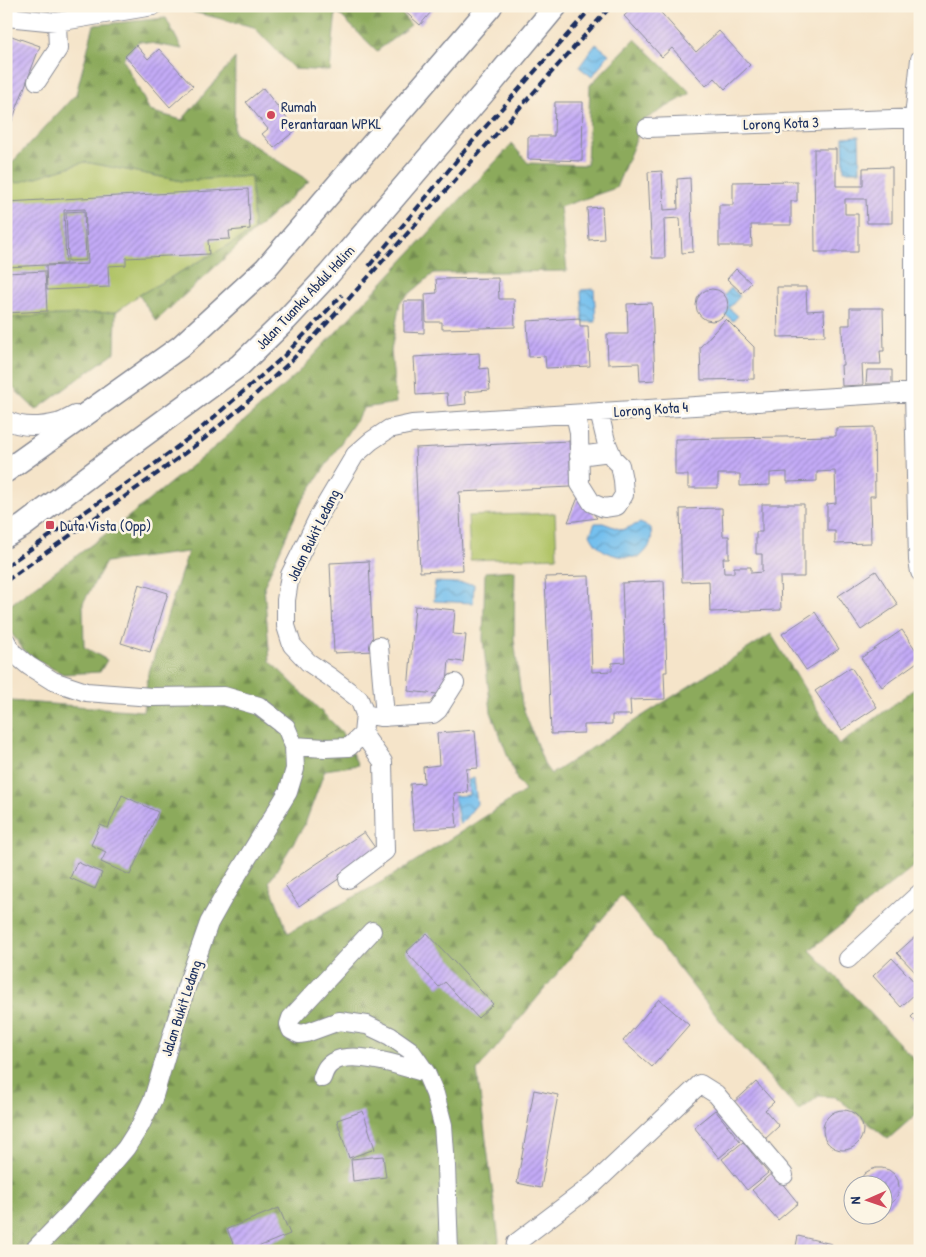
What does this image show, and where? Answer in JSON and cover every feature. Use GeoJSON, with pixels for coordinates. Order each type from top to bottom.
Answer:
{"type":"FeatureCollection","features":[{"type":"Feature","properties":{"kind":"main road"},"geometry":{"type":"LineString","coordinates":[[6,471],[180,347],[266,268],[491,6]]}},
{"type":"Feature","properties":{"kind":"main road","name":"Jalan Tuanku Abdul Halim"},"geometry":{"type":"LineString","coordinates":[[6,536],[23,526],[240,364],[280,327],[329,274],[492,84],[556,6]]}},
{"type":"Feature","properties":{"kind":"street"},"geometry":{"type":"LineString","coordinates":[[6,17],[57,22],[153,6]]}},
{"type":"Feature","properties":{"kind":"street"},"geometry":{"type":"LineString","coordinates":[[37,81],[58,49],[57,22]]}},
{"type":"Feature","properties":{"kind":"street"},"geometry":{"type":"LineString","coordinates":[[920,59],[917,118],[914,392],[918,560],[920,572]]}},
{"type":"Feature","properties":{"kind":"street","name":"Lorong Kota 3"},"geometry":{"type":"LineString","coordinates":[[647,128],[917,118]]}},
{"type":"Feature","properties":{"kind":"street"},"geometry":{"type":"LineString","coordinates":[[6,420],[14,424],[30,426],[58,423],[119,392]]}},
{"type":"Feature","properties":{"kind":"street","name":"Lorong Kota 4"},"geometry":{"type":"LineString","coordinates":[[388,429],[412,424],[914,392]]}},
{"type":"Feature","properties":{"kind":"street"},"geometry":{"type":"LineString","coordinates":[[574,414],[578,432],[580,484],[592,503],[604,508],[617,506],[624,496],[620,465],[610,452],[599,412]]}},
{"type":"Feature","properties":{"kind":"street","name":"Jalan Bukit Ledang"},"geometry":{"type":"LineString","coordinates":[[365,714],[359,699],[308,662],[292,645],[286,626],[286,600],[290,575],[320,514],[355,455],[388,429]]}},
{"type":"Feature","properties":{"kind":"street"},"geometry":{"type":"LineString","coordinates":[[579,456],[610,452]]}},
{"type":"Feature","properties":{"kind":"street","name":"Jalan Bukit Ledang"},"geometry":{"type":"LineString","coordinates":[[6,641],[12,652],[29,666],[53,681],[86,692],[152,698],[224,696],[259,706],[286,726],[294,746],[294,769],[288,792],[222,898],[209,923],[186,988],[153,1100],[140,1126],[126,1148],[74,1209],[33,1251]]}},
{"type":"Feature","properties":{"kind":"street"},"geometry":{"type":"LineString","coordinates":[[379,646],[386,716]]}},
{"type":"Feature","properties":{"kind":"street"},"geometry":{"type":"LineString","coordinates":[[348,879],[384,851],[383,762],[363,734],[365,714],[380,717],[436,713],[455,683]]}},
{"type":"Feature","properties":{"kind":"street"},"geometry":{"type":"LineString","coordinates":[[294,746],[349,747],[363,734]]}},
{"type":"Feature","properties":{"kind":"street"},"geometry":{"type":"LineString","coordinates":[[848,959],[920,893]]}},
{"type":"Feature","properties":{"kind":"street"},"geometry":{"type":"LineString","coordinates":[[372,931],[291,1018],[289,1024],[291,1030],[299,1034],[339,1021],[367,1025],[390,1036],[410,1050],[426,1072],[435,1094],[443,1125],[449,1251]]}},
{"type":"Feature","properties":{"kind":"street"},"geometry":{"type":"LineString","coordinates":[[322,1078],[325,1069],[332,1062],[352,1057],[426,1072]]}},
{"type":"Feature","properties":{"kind":"street"},"geometry":{"type":"LineString","coordinates":[[514,1251],[516,1243],[595,1183],[700,1084],[716,1094],[784,1175]]}},
{"type":"Feature","properties":{"kind":"green space"},"geometry":{"type":"Polygon","coordinates":[[[187,6],[402,6],[399,10],[411,25],[377,51],[336,11],[330,71],[294,69],[254,27],[193,12],[187,6]]]}},
{"type":"Feature","properties":{"kind":"green space"},"geometry":{"type":"Polygon","coordinates":[[[166,18],[182,49],[139,41],[123,59],[150,111],[182,120],[235,58],[234,133],[309,181],[156,321],[139,295],[254,231],[251,176],[182,181],[85,162],[17,183],[6,176],[6,169],[76,94],[94,25],[166,18]]]}},
{"type":"Feature","properties":{"kind":"green space"},"geometry":{"type":"Polygon","coordinates":[[[635,39],[691,93],[644,120],[616,188],[560,207],[567,271],[434,273],[400,302],[391,351],[396,403],[364,408],[301,503],[264,586],[270,661],[341,731],[358,765],[325,770],[305,824],[269,882],[288,933],[387,879],[525,791],[517,780],[491,712],[483,639],[485,572],[515,570],[514,638],[522,705],[545,766],[551,774],[771,634],[839,745],[920,685],[920,861],[810,950],[920,1065],[920,1111],[888,1139],[836,1097],[819,1096],[799,1111],[726,1028],[621,896],[477,1071],[499,1240],[497,1251],[6,1251],[6,694],[11,701],[143,711],[148,675],[188,552],[106,562],[83,603],[84,647],[107,660],[100,672],[63,674],[28,656],[6,626],[6,608],[122,522],[216,446],[297,374],[512,144],[528,163],[587,165],[590,85],[635,39]]]}},
{"type":"Feature","properties":{"kind":"green space"},"geometry":{"type":"Polygon","coordinates":[[[85,162],[182,181],[251,176],[254,231],[139,295],[116,312],[6,318],[6,176],[17,183],[85,162]]]}},
{"type":"Feature","properties":{"kind":"green space"},"geometry":{"type":"Polygon","coordinates":[[[116,312],[115,352],[36,410],[9,384],[6,379],[6,318],[116,312]]]}},
{"type":"Feature","properties":{"kind":"green space"},"geometry":{"type":"Polygon","coordinates":[[[555,513],[557,557],[470,560],[468,516],[555,513]]]}},
{"type":"Feature","properties":{"kind":"water"},"geometry":{"type":"Polygon","coordinates":[[[596,44],[609,54],[592,77],[579,67],[596,44]]]}},
{"type":"Feature","properties":{"kind":"water"},"geometry":{"type":"Polygon","coordinates":[[[859,136],[860,171],[844,171],[843,137],[859,136]]]}},
{"type":"Feature","properties":{"kind":"water"},"geometry":{"type":"Polygon","coordinates":[[[731,288],[740,296],[729,308],[738,316],[733,321],[715,306],[731,288]]]}},
{"type":"Feature","properties":{"kind":"water"},"geometry":{"type":"Polygon","coordinates":[[[594,289],[596,322],[583,322],[581,290],[594,289]]]}},
{"type":"Feature","properties":{"kind":"water"},"geometry":{"type":"Polygon","coordinates":[[[595,523],[603,523],[622,530],[640,523],[651,528],[652,537],[650,544],[640,557],[610,554],[599,547],[590,534],[595,523]]]}},
{"type":"Feature","properties":{"kind":"water"},"geometry":{"type":"Polygon","coordinates":[[[435,582],[474,584],[473,603],[434,601],[435,582]]]}},
{"type":"Feature","properties":{"kind":"water"},"geometry":{"type":"Polygon","coordinates":[[[474,778],[477,804],[460,825],[454,796],[469,795],[468,780],[474,778]]]}},
{"type":"Feature","properties":{"kind":"building"},"geometry":{"type":"Polygon","coordinates":[[[405,6],[436,6],[420,25],[402,9],[405,6]]]}},
{"type":"Feature","properties":{"kind":"building"},"geometry":{"type":"Polygon","coordinates":[[[635,6],[655,6],[696,52],[719,31],[750,65],[725,89],[715,78],[706,86],[672,48],[662,57],[624,16],[635,6]]]}},
{"type":"Feature","properties":{"kind":"building"},"geometry":{"type":"Polygon","coordinates":[[[6,34],[40,46],[6,137],[6,34]]]}},
{"type":"Feature","properties":{"kind":"building"},"geometry":{"type":"Polygon","coordinates":[[[136,45],[148,59],[159,49],[193,86],[170,107],[125,56],[136,45]]]}},
{"type":"Feature","properties":{"kind":"building","name":"Rumah Perantaraan WPKL"},"geometry":{"type":"Polygon","coordinates":[[[263,88],[296,130],[274,148],[262,134],[268,129],[246,102],[263,88]]]}},
{"type":"Feature","properties":{"kind":"building"},"geometry":{"type":"Polygon","coordinates":[[[555,102],[583,102],[582,161],[528,159],[528,136],[554,136],[555,102]]]}},
{"type":"Feature","properties":{"kind":"building"},"geometry":{"type":"Polygon","coordinates":[[[814,149],[836,149],[836,186],[863,186],[863,168],[892,167],[892,223],[867,223],[866,199],[845,199],[845,214],[858,214],[858,252],[815,252],[814,149]]]}},
{"type":"Feature","properties":{"kind":"building"},"geometry":{"type":"Polygon","coordinates":[[[662,171],[664,210],[678,209],[677,179],[690,178],[693,252],[682,253],[680,218],[664,219],[665,258],[652,258],[648,172],[662,171]]]}},
{"type":"Feature","properties":{"kind":"building"},"geometry":{"type":"Polygon","coordinates":[[[797,181],[797,201],[791,201],[791,225],[751,225],[752,246],[719,246],[719,205],[733,205],[733,182],[797,181]]]}},
{"type":"Feature","properties":{"kind":"building"},"geometry":{"type":"Polygon","coordinates":[[[248,189],[250,229],[229,231],[230,239],[208,240],[209,254],[126,258],[126,265],[108,266],[109,287],[47,290],[46,266],[88,264],[85,209],[64,210],[66,264],[6,267],[6,202],[248,189]]]}},
{"type":"Feature","properties":{"kind":"building"},"geometry":{"type":"Polygon","coordinates":[[[602,207],[604,239],[589,240],[587,208],[602,207]]]}},
{"type":"Feature","properties":{"kind":"building"},"geometry":{"type":"Polygon","coordinates":[[[84,211],[86,260],[68,261],[66,212],[84,211]]]}},
{"type":"Feature","properties":{"kind":"building"},"geometry":{"type":"Polygon","coordinates":[[[736,269],[751,283],[742,293],[727,279],[736,269]]]}},
{"type":"Feature","properties":{"kind":"building"},"geometry":{"type":"Polygon","coordinates":[[[45,271],[47,311],[6,313],[6,273],[45,271]]]}},
{"type":"Feature","properties":{"kind":"building"},"geometry":{"type":"Polygon","coordinates":[[[498,278],[499,299],[514,299],[515,327],[442,329],[442,322],[426,322],[425,294],[437,293],[436,279],[498,278]]]}},
{"type":"Feature","properties":{"kind":"building"},"geometry":{"type":"Polygon","coordinates":[[[777,287],[806,287],[807,311],[824,310],[825,336],[778,337],[777,287]]]}},
{"type":"Feature","properties":{"kind":"building"},"geometry":{"type":"Polygon","coordinates":[[[712,289],[718,290],[723,294],[727,299],[727,311],[723,316],[718,320],[712,321],[706,320],[701,316],[697,311],[696,305],[697,299],[701,294],[706,290],[712,289]]]}},
{"type":"Feature","properties":{"kind":"building"},"geometry":{"type":"Polygon","coordinates":[[[404,301],[424,301],[424,333],[404,332],[404,301]]]}},
{"type":"Feature","properties":{"kind":"building"},"geometry":{"type":"Polygon","coordinates":[[[652,303],[655,380],[640,381],[639,363],[608,364],[607,334],[628,334],[627,304],[652,303]]]}},
{"type":"Feature","properties":{"kind":"building"},"geometry":{"type":"Polygon","coordinates":[[[850,308],[883,308],[884,351],[880,351],[881,364],[862,364],[863,385],[842,386],[842,325],[850,325],[850,308]]]}},
{"type":"Feature","properties":{"kind":"building"},"geometry":{"type":"Polygon","coordinates":[[[580,318],[580,326],[588,326],[590,366],[546,368],[545,356],[529,357],[527,321],[580,318]]]}},
{"type":"Feature","properties":{"kind":"building"},"geometry":{"type":"Polygon","coordinates":[[[726,319],[754,347],[754,379],[701,380],[700,347],[726,319]]]}},
{"type":"Feature","properties":{"kind":"building"},"geometry":{"type":"Polygon","coordinates":[[[479,353],[480,369],[488,368],[490,390],[465,392],[466,404],[448,406],[447,393],[416,395],[414,357],[479,353]]]}},
{"type":"Feature","properties":{"kind":"building"},"geometry":{"type":"Polygon","coordinates":[[[867,370],[892,370],[892,384],[866,384],[867,370]]]}},
{"type":"Feature","properties":{"kind":"building"},"geometry":{"type":"Polygon","coordinates":[[[874,427],[875,496],[870,496],[871,543],[835,544],[835,531],[827,531],[827,504],[836,503],[835,471],[817,472],[817,481],[787,482],[787,472],[770,473],[770,485],[740,486],[740,474],[718,474],[718,488],[688,488],[688,475],[675,475],[675,439],[836,436],[836,428],[874,427]]]}},
{"type":"Feature","properties":{"kind":"building"},"geometry":{"type":"Polygon","coordinates":[[[569,441],[571,487],[459,492],[463,570],[420,572],[415,448],[569,441]]]}},
{"type":"Feature","properties":{"kind":"building"},"geometry":{"type":"Polygon","coordinates":[[[579,495],[597,518],[568,522],[579,495]]]}},
{"type":"Feature","properties":{"kind":"building"},"geometry":{"type":"Polygon","coordinates":[[[762,504],[804,504],[804,577],[780,577],[781,610],[710,612],[709,581],[682,582],[680,509],[722,508],[723,536],[729,536],[729,558],[723,558],[724,573],[734,573],[734,567],[751,567],[751,573],[762,572],[762,554],[756,554],[756,532],[762,532],[762,504]]]}},
{"type":"Feature","properties":{"kind":"building"},"geometry":{"type":"Polygon","coordinates":[[[369,561],[373,651],[334,653],[330,563],[369,561]]]}},
{"type":"Feature","properties":{"kind":"building"},"geometry":{"type":"Polygon","coordinates":[[[876,571],[898,605],[861,630],[838,596],[876,571]]]}},
{"type":"Feature","properties":{"kind":"building"},"geometry":{"type":"Polygon","coordinates":[[[589,576],[592,672],[612,671],[612,663],[625,662],[622,583],[664,581],[667,672],[664,672],[665,699],[630,700],[631,715],[612,715],[612,724],[584,725],[584,733],[551,734],[545,577],[589,576]]]}},
{"type":"Feature","properties":{"kind":"building"},"geometry":{"type":"Polygon","coordinates":[[[139,584],[168,593],[150,652],[121,643],[139,584]]]}},
{"type":"Feature","properties":{"kind":"building"},"geometry":{"type":"Polygon","coordinates":[[[415,606],[455,610],[453,634],[466,635],[463,662],[449,660],[446,695],[408,691],[415,606]]]}},
{"type":"Feature","properties":{"kind":"building"},"geometry":{"type":"Polygon","coordinates":[[[815,612],[839,649],[806,670],[782,634],[815,612]]]}},
{"type":"Feature","properties":{"kind":"building"},"geometry":{"type":"Polygon","coordinates":[[[902,630],[920,656],[920,660],[882,687],[861,658],[902,630]]]}},
{"type":"Feature","properties":{"kind":"building"},"geometry":{"type":"Polygon","coordinates":[[[851,667],[877,707],[842,730],[815,691],[851,667]]]}},
{"type":"Feature","properties":{"kind":"building"},"geometry":{"type":"Polygon","coordinates":[[[475,730],[478,768],[466,769],[468,792],[454,793],[457,827],[414,830],[410,784],[424,783],[423,767],[439,765],[437,733],[475,730]]]}},
{"type":"Feature","properties":{"kind":"building"},"geometry":{"type":"Polygon","coordinates":[[[122,795],[158,812],[130,875],[101,862],[106,852],[91,845],[100,825],[108,828],[122,795]]]}},
{"type":"Feature","properties":{"kind":"building"},"geometry":{"type":"Polygon","coordinates":[[[364,832],[378,852],[299,906],[285,885],[364,832]]]}},
{"type":"Feature","properties":{"kind":"building"},"geometry":{"type":"Polygon","coordinates":[[[77,862],[102,873],[95,889],[70,878],[77,862]]]}},
{"type":"Feature","properties":{"kind":"building"},"geometry":{"type":"Polygon","coordinates":[[[427,933],[493,1004],[478,1018],[445,982],[439,987],[406,952],[427,933]]]}},
{"type":"Feature","properties":{"kind":"building"},"geometry":{"type":"Polygon","coordinates":[[[917,935],[920,937],[920,977],[897,953],[917,935]]]}},
{"type":"Feature","properties":{"kind":"building"},"geometry":{"type":"Polygon","coordinates":[[[892,958],[920,988],[901,1007],[873,976],[892,958]]]}},
{"type":"Feature","properties":{"kind":"building"},"geometry":{"type":"Polygon","coordinates":[[[659,999],[689,1025],[652,1067],[623,1041],[659,999]]]}},
{"type":"Feature","properties":{"kind":"building"},"geometry":{"type":"Polygon","coordinates":[[[920,1008],[920,1026],[911,1017],[920,1008]]]}},
{"type":"Feature","properties":{"kind":"building"},"geometry":{"type":"Polygon","coordinates":[[[756,1082],[774,1102],[765,1110],[779,1126],[764,1140],[732,1104],[756,1082]]]}},
{"type":"Feature","properties":{"kind":"building"},"geometry":{"type":"Polygon","coordinates":[[[534,1090],[558,1095],[541,1188],[517,1183],[534,1090]]]}},
{"type":"Feature","properties":{"kind":"building"},"geometry":{"type":"Polygon","coordinates":[[[715,1110],[740,1141],[719,1158],[694,1127],[715,1110]]]}},
{"type":"Feature","properties":{"kind":"building"},"geometry":{"type":"Polygon","coordinates":[[[847,1110],[854,1113],[860,1119],[863,1130],[862,1138],[854,1147],[847,1150],[839,1150],[832,1147],[824,1138],[823,1126],[826,1119],[835,1111],[847,1110]]]}},
{"type":"Feature","properties":{"kind":"building"},"geometry":{"type":"Polygon","coordinates":[[[363,1111],[375,1149],[349,1158],[337,1120],[363,1111]]]}},
{"type":"Feature","properties":{"kind":"building"},"geometry":{"type":"Polygon","coordinates":[[[743,1142],[768,1173],[747,1190],[722,1159],[743,1142]]]}},
{"type":"Feature","properties":{"kind":"building"},"geometry":{"type":"Polygon","coordinates":[[[383,1156],[386,1177],[353,1181],[351,1159],[383,1156]]]}},
{"type":"Feature","properties":{"kind":"building"},"geometry":{"type":"Polygon","coordinates":[[[882,1168],[894,1174],[864,1174],[870,1170],[882,1168]]]}},
{"type":"Feature","properties":{"kind":"building"},"geometry":{"type":"Polygon","coordinates":[[[773,1172],[798,1203],[778,1220],[752,1190],[773,1172]]]}},
{"type":"Feature","properties":{"kind":"building"},"geometry":{"type":"Polygon","coordinates":[[[894,1174],[898,1180],[899,1187],[895,1200],[894,1174]]]}},
{"type":"Feature","properties":{"kind":"building"},"geometry":{"type":"Polygon","coordinates":[[[279,1208],[290,1234],[248,1251],[236,1251],[227,1229],[279,1208]]]}},
{"type":"Feature","properties":{"kind":"building"},"geometry":{"type":"Polygon","coordinates":[[[798,1236],[832,1244],[830,1251],[795,1251],[798,1236]]]}},
{"type":"Feature","properties":{"kind":"railway"},"geometry":{"type":"LineString","coordinates":[[369,266],[472,142],[593,6]]}},
{"type":"Feature","properties":{"kind":"railway"},"geometry":{"type":"LineString","coordinates":[[6,581],[204,439],[290,362],[611,6]]}},
{"type":"Feature","properties":{"kind":"railway"},"geometry":{"type":"LineString","coordinates":[[6,566],[152,466],[198,431],[284,356],[342,295]]}},
{"type":"Feature","properties":{"kind":"place","name":"Rumah Perantaraan WPKL"},"geometry":{"type":"Point","coordinates":[271,115]}},
{"type":"Feature","properties":{"kind":"place","name":"Duta Vista (Opp)"},"geometry":{"type":"Point","coordinates":[50,525]}}]}
